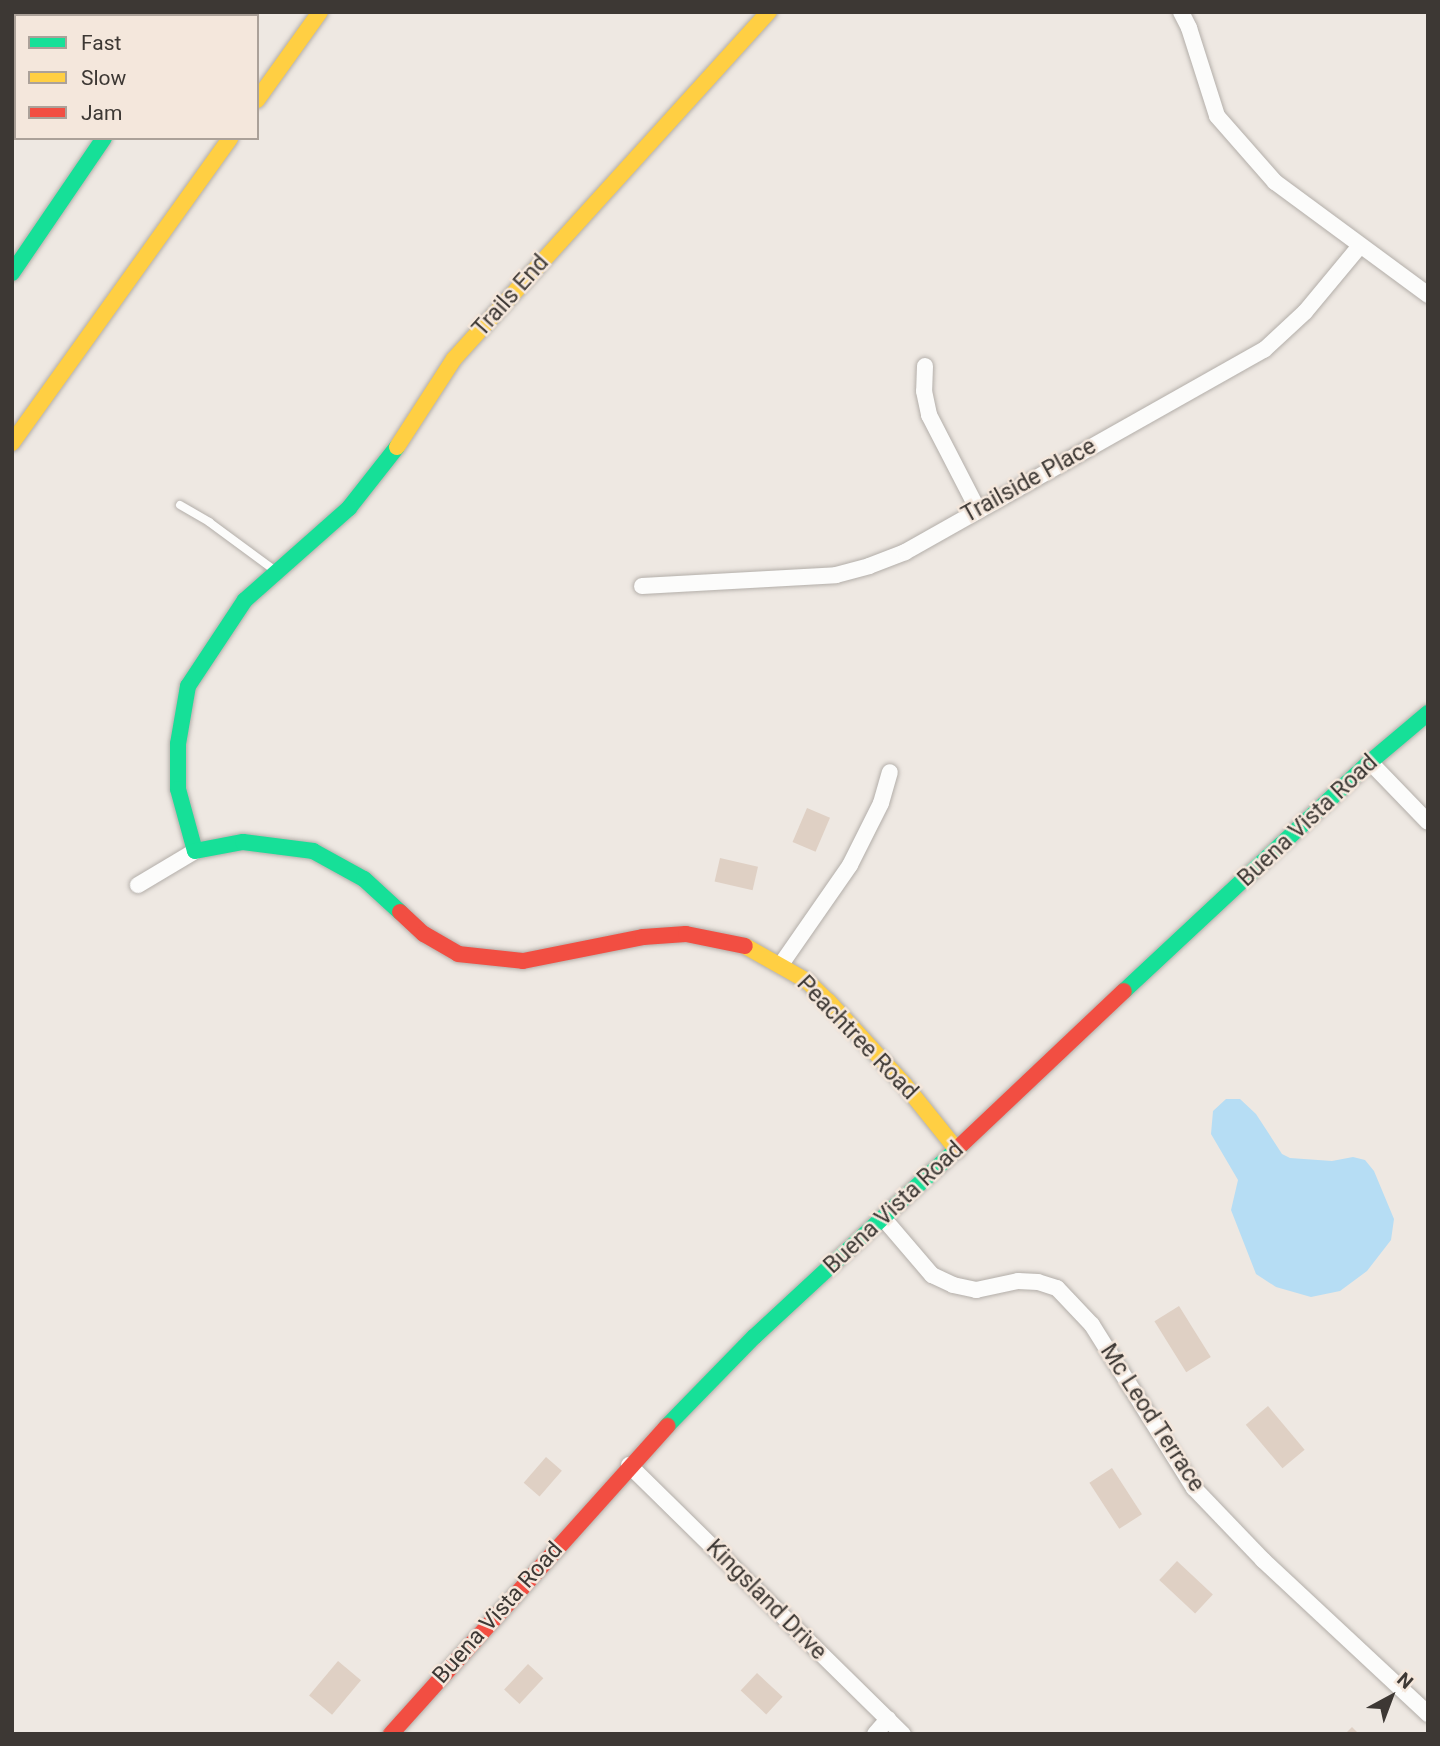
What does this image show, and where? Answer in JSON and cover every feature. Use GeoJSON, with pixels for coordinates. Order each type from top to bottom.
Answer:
{"type":"FeatureCollection","features":[{"type":"Feature","properties":{"kind":"main road"},"geometry":{"type":"LineString","coordinates":[[259,97],[320,12]]}},
{"type":"Feature","properties":{"kind":"main road","name":"Trails End"},"geometry":{"type":"LineString","coordinates":[[195,851],[178,789],[178,744],[188,686],[212,645],[245,600],[349,508],[397,447],[454,359],[769,12]]}},
{"type":"Feature","properties":{"kind":"main road"},"geometry":{"type":"LineString","coordinates":[[12,274],[103,140]]}},
{"type":"Feature","properties":{"kind":"main road"},"geometry":{"type":"LineString","coordinates":[[12,443],[229,140]]}},
{"type":"Feature","properties":{"kind":"main road","name":"Buena Vista Road"},"geometry":{"type":"LineString","coordinates":[[391,1734],[629,1465],[745,1346],[884,1219],[1370,762],[1428,713]]}},
{"type":"Feature","properties":{"kind":"main road","name":"Peachtree Road"},"geometry":{"type":"LineString","coordinates":[[195,851],[243,842],[313,851],[365,879],[424,934],[458,954],[523,961],[643,937],[686,934],[728,940],[782,963],[828,1001],[904,1084],[957,1150]]}},
{"type":"Feature","properties":{"kind":"street"},"geometry":{"type":"LineString","coordinates":[[1181,12],[1189,28],[1217,116],[1275,182],[1359,247],[1428,295]]}},
{"type":"Feature","properties":{"kind":"street","name":"Trailside Place"},"geometry":{"type":"LineString","coordinates":[[642,586],[836,575],[905,552],[1264,350],[1305,312],[1359,247]]}},
{"type":"Feature","properties":{"kind":"street"},"geometry":{"type":"LineString","coordinates":[[925,366],[924,391],[929,415],[978,510]]}},
{"type":"Feature","properties":{"kind":"street"},"geometry":{"type":"LineString","coordinates":[[1370,762],[1428,822]]}},
{"type":"Feature","properties":{"kind":"street"},"geometry":{"type":"LineString","coordinates":[[782,963],[850,865],[881,803],[890,772]]}},
{"type":"Feature","properties":{"kind":"street"},"geometry":{"type":"LineString","coordinates":[[138,885],[195,851]]}},
{"type":"Feature","properties":{"kind":"street","name":"Mc Leod Terrace"},"geometry":{"type":"LineString","coordinates":[[884,1219],[932,1275],[953,1285],[976,1290],[1018,1281],[1038,1282],[1058,1288],[1092,1325],[1194,1488],[1264,1560],[1428,1714]]}},
{"type":"Feature","properties":{"kind":"street","name":"Kingsland Drive"},"geometry":{"type":"LineString","coordinates":[[629,1465],[903,1734]]}},
{"type":"Feature","properties":{"kind":"street"},"geometry":{"type":"LineString","coordinates":[[875,1734],[888,1719]]}},
{"type":"Feature","properties":{"kind":"lane"},"geometry":{"type":"LineString","coordinates":[[180,505],[209,522],[277,572]]}},
{"type":"Feature","properties":{"kind":"water"},"geometry":{"type":"Polygon","coordinates":[[[1226,1099],[1240,1099],[1256,1114],[1282,1154],[1290,1158],[1332,1161],[1353,1157],[1365,1160],[1374,1171],[1394,1219],[1391,1240],[1367,1271],[1340,1291],[1311,1297],[1276,1287],[1256,1274],[1231,1210],[1238,1180],[1211,1134],[1213,1111],[1226,1099]]]}},
{"type":"Feature","properties":{"kind":"building"},"geometry":{"type":"Polygon","coordinates":[[[807,808],[830,818],[816,852],[793,842],[807,808]]]}},
{"type":"Feature","properties":{"kind":"building"},"geometry":{"type":"Polygon","coordinates":[[[720,858],[758,867],[753,890],[715,881],[720,858]]]}},
{"type":"Feature","properties":{"kind":"building"},"geometry":{"type":"Polygon","coordinates":[[[1179,1306],[1211,1357],[1186,1372],[1154,1321],[1179,1306]]]}},
{"type":"Feature","properties":{"kind":"building"},"geometry":{"type":"Polygon","coordinates":[[[1268,1406],[1305,1450],[1282,1468],[1246,1425],[1268,1406]]]}},
{"type":"Feature","properties":{"kind":"building"},"geometry":{"type":"Polygon","coordinates":[[[546,1457],[562,1471],[540,1496],[524,1483],[546,1457]]]}},
{"type":"Feature","properties":{"kind":"building"},"geometry":{"type":"Polygon","coordinates":[[[1112,1468],[1142,1514],[1119,1529],[1089,1483],[1112,1468]]]}},
{"type":"Feature","properties":{"kind":"building"},"geometry":{"type":"Polygon","coordinates":[[[1177,1561],[1213,1594],[1195,1613],[1159,1580],[1177,1561]]]}},
{"type":"Feature","properties":{"kind":"building"},"geometry":{"type":"Polygon","coordinates":[[[338,1661],[361,1680],[332,1715],[309,1695],[338,1661]]]}},
{"type":"Feature","properties":{"kind":"building"},"geometry":{"type":"Polygon","coordinates":[[[528,1664],[543,1678],[519,1704],[504,1690],[528,1664]]]}},
{"type":"Feature","properties":{"kind":"building"},"geometry":{"type":"Polygon","coordinates":[[[757,1673],[783,1697],[766,1714],[741,1691],[757,1673]]]}},
{"type":"Feature","properties":{"kind":"building"},"geometry":{"type":"Polygon","coordinates":[[[1352,1727],[1359,1734],[1345,1734],[1352,1727]]]}},
{"type":"Feature","properties":{"kind":"traffic: fast"},"geometry":{"type":"LineString","coordinates":[[12,273],[103,140]]}},
{"type":"Feature","properties":{"kind":"traffic: fast"},"geometry":{"type":"LineString","coordinates":[[397,447],[349,508],[245,600],[188,686],[178,744],[178,789],[195,851],[243,842],[313,851],[364,879],[400,912]]}},
{"type":"Feature","properties":{"kind":"traffic: fast"},"geometry":{"type":"LineString","coordinates":[[1124,991],[1370,762],[1428,713]]}},
{"type":"Feature","properties":{"kind":"traffic: fast"},"geometry":{"type":"LineString","coordinates":[[667,1426],[754,1337],[961,1145]]}},
{"type":"Feature","properties":{"kind":"traffic: slow"},"geometry":{"type":"LineString","coordinates":[[259,97],[320,12]]}},
{"type":"Feature","properties":{"kind":"traffic: slow"},"geometry":{"type":"LineString","coordinates":[[397,447],[454,359],[769,12]]}},
{"type":"Feature","properties":{"kind":"traffic: slow"},"geometry":{"type":"LineString","coordinates":[[12,443],[229,140]]}},
{"type":"Feature","properties":{"kind":"traffic: slow"},"geometry":{"type":"LineString","coordinates":[[745,946],[807,981],[828,1001],[904,1084],[957,1150]]}},
{"type":"Feature","properties":{"kind":"traffic: jam"},"geometry":{"type":"LineString","coordinates":[[400,912],[424,934],[458,954],[523,961],[643,937],[686,934],[745,946]]}},
{"type":"Feature","properties":{"kind":"traffic: jam"},"geometry":{"type":"LineString","coordinates":[[961,1145],[1124,991]]}},
{"type":"Feature","properties":{"kind":"traffic: jam"},"geometry":{"type":"LineString","coordinates":[[391,1734],[667,1426]]}}]}
